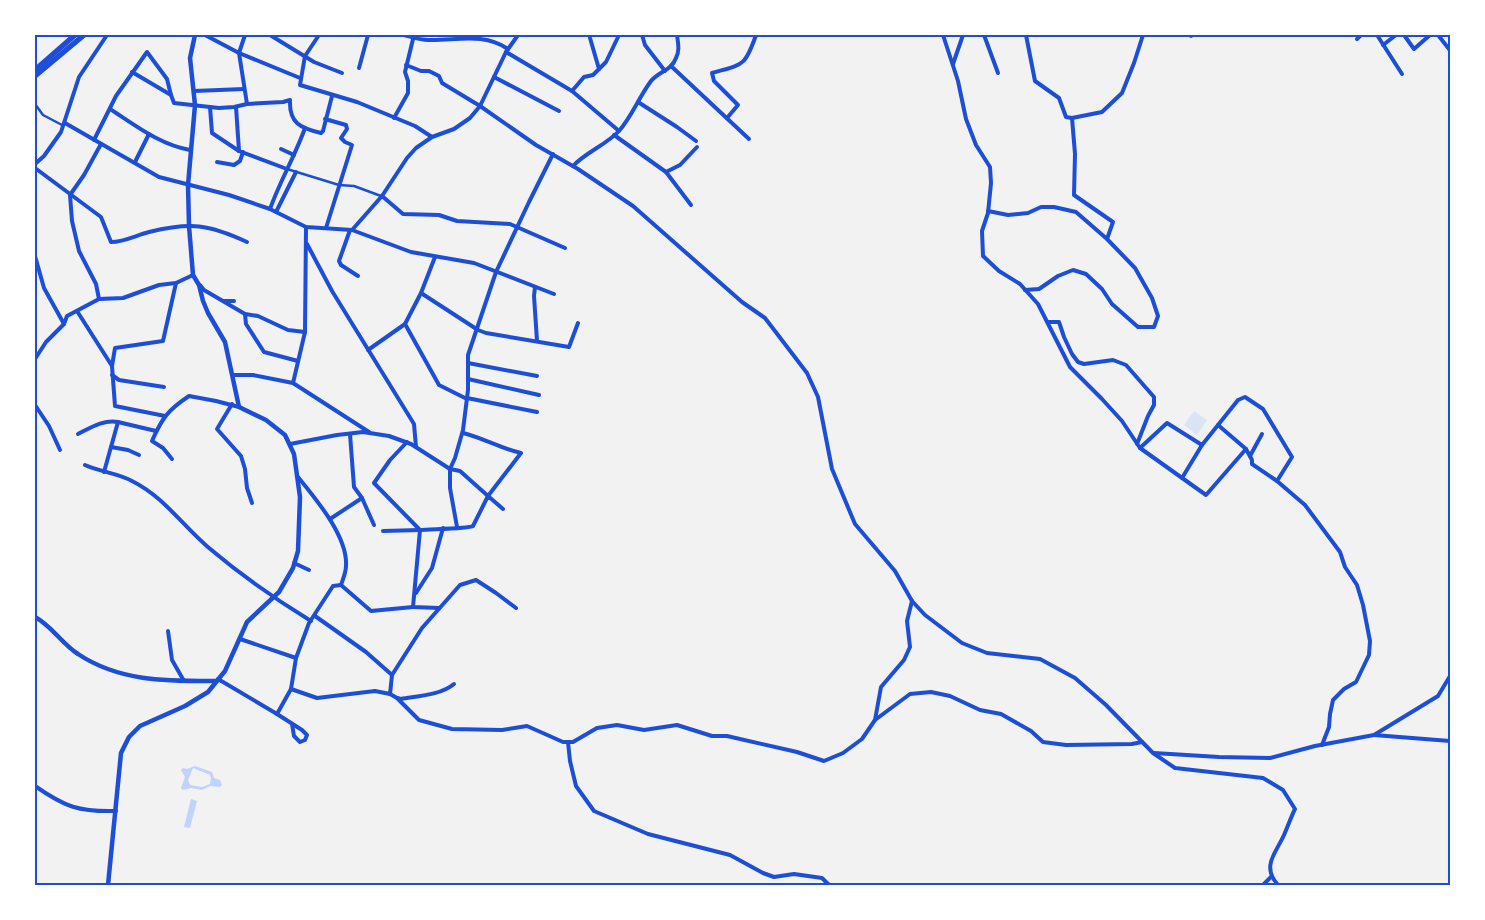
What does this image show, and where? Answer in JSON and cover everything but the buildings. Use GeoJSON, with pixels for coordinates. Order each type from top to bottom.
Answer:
{"type":"FeatureCollection","features":[{"type":"Feature","properties":{"kind":"main road"},"geometry":{"type":"LineString","coordinates":[[35,70],[75,35]]}},
{"type":"Feature","properties":{"kind":"main road"},"geometry":{"type":"LineString","coordinates":[[35,76],[84,35]]}},
{"type":"Feature","properties":{"kind":"street"},"geometry":{"type":"LineString","coordinates":[[35,164],[44,156],[64,125],[79,77],[107,35]]}},
{"type":"Feature","properties":{"kind":"street"},"geometry":{"type":"LineString","coordinates":[[195,35],[190,58],[196,105],[188,185],[193,275],[204,290],[245,314],[258,316],[288,330],[305,332]]}},
{"type":"Feature","properties":{"kind":"street"},"geometry":{"type":"LineString","coordinates":[[205,35],[300,78]]}},
{"type":"Feature","properties":{"kind":"street"},"geometry":{"type":"LineString","coordinates":[[245,35],[239,52],[247,104]]}},
{"type":"Feature","properties":{"kind":"street"},"geometry":{"type":"LineString","coordinates":[[270,35],[324,67],[342,72]]}},
{"type":"Feature","properties":{"kind":"street"},"geometry":{"type":"LineString","coordinates":[[319,35],[304,56],[300,85],[357,102],[415,126],[432,137]]}},
{"type":"Feature","properties":{"kind":"street"},"geometry":{"type":"LineString","coordinates":[[360,68],[368,35]]}},
{"type":"Feature","properties":{"kind":"street"},"geometry":{"type":"LineString","coordinates":[[404,35],[427,40],[464,38],[484,39],[500,43],[507,50],[572,91],[619,131]]}},
{"type":"Feature","properties":{"kind":"street"},"geometry":{"type":"LineString","coordinates":[[358,276],[341,265],[339,261],[351,230],[382,196],[407,158],[416,148],[432,137],[454,129],[470,118],[480,106],[507,50],[518,35]]}},
{"type":"Feature","properties":{"kind":"street"},"geometry":{"type":"LineString","coordinates":[[572,91],[584,77],[593,75],[606,62],[619,35]]}},
{"type":"Feature","properties":{"kind":"street"},"geometry":{"type":"LineString","coordinates":[[642,35],[645,45],[665,71]]}},
{"type":"Feature","properties":{"kind":"street"},"geometry":{"type":"LineString","coordinates":[[573,166],[580,158],[601,146],[619,131],[653,79],[676,60],[679,49],[677,35]]}},
{"type":"Feature","properties":{"kind":"street"},"geometry":{"type":"LineString","coordinates":[[727,118],[738,105],[714,81],[712,73],[741,64],[749,55],[756,35]]}},
{"type":"Feature","properties":{"kind":"street"},"geometry":{"type":"LineString","coordinates":[[943,35],[958,81],[966,119],[976,145],[990,167],[991,183],[988,211],[982,231],[983,256],[999,271],[1020,284],[1038,304],[1070,367],[1122,421],[1139,446],[1206,496],[1246,449]]}},
{"type":"Feature","properties":{"kind":"street"},"geometry":{"type":"LineString","coordinates":[[953,64],[963,35]]}},
{"type":"Feature","properties":{"kind":"street"},"geometry":{"type":"LineString","coordinates":[[984,35],[998,74]]}},
{"type":"Feature","properties":{"kind":"street"},"geometry":{"type":"LineString","coordinates":[[1026,35],[1035,81],[1059,98],[1066,116],[1072,118],[1102,112],[1122,93],[1143,35]]}},
{"type":"Feature","properties":{"kind":"street"},"geometry":{"type":"LineString","coordinates":[[1357,39],[1361,35]]}},
{"type":"Feature","properties":{"kind":"street"},"geometry":{"type":"LineString","coordinates":[[1377,35],[1402,74]]}},
{"type":"Feature","properties":{"kind":"street"},"geometry":{"type":"LineString","coordinates":[[1383,45],[1396,35]]}},
{"type":"Feature","properties":{"kind":"street"},"geometry":{"type":"LineString","coordinates":[[1404,35],[1414,49],[1430,35]]}},
{"type":"Feature","properties":{"kind":"street"},"geometry":{"type":"LineString","coordinates":[[1438,35],[1449,48]]}},
{"type":"Feature","properties":{"kind":"street"},"geometry":{"type":"LineString","coordinates":[[394,118],[408,93],[406,65],[414,36]]}},
{"type":"Feature","properties":{"kind":"street"},"geometry":{"type":"LineString","coordinates":[[590,38],[599,69]]}},
{"type":"Feature","properties":{"kind":"street"},"geometry":{"type":"LineString","coordinates":[[94,140],[132,72],[147,52],[167,79],[174,103],[210,107],[236,107],[247,104],[290,100],[289,112],[292,119],[298,125],[320,133],[323,131],[332,96]]}},
{"type":"Feature","properties":{"kind":"street"},"geometry":{"type":"LineString","coordinates":[[406,65],[421,71],[429,71],[439,76],[442,83],[633,206],[735,297],[765,318],[806,373],[818,398],[832,469],[855,524],[895,571],[912,601],[925,615],[962,643],[987,653],[1040,659],[1075,678],[1106,705],[1153,753],[1175,768],[1263,778],[1283,790],[1294,809],[1284,835],[1270,862],[1271,877],[1278,885]]}},
{"type":"Feature","properties":{"kind":"street"},"geometry":{"type":"LineString","coordinates":[[671,66],[749,139]]}},
{"type":"Feature","properties":{"kind":"street"},"geometry":{"type":"LineString","coordinates":[[132,72],[171,95]]}},
{"type":"Feature","properties":{"kind":"street"},"geometry":{"type":"LineString","coordinates":[[494,77],[559,111]]}},
{"type":"Feature","properties":{"kind":"street"},"geometry":{"type":"LineString","coordinates":[[194,91],[244,89]]}},
{"type":"Feature","properties":{"kind":"street"},"geometry":{"type":"LineString","coordinates":[[638,102],[678,127],[696,141]]}},
{"type":"Feature","properties":{"kind":"street"},"geometry":{"type":"LineString","coordinates":[[35,104],[43,114],[54,122],[102,144],[159,177],[229,195],[270,209],[306,228],[351,230],[411,252],[460,260],[554,294]]}},
{"type":"Feature","properties":{"kind":"street"},"geometry":{"type":"LineString","coordinates":[[210,107],[212,132],[241,152],[296,172],[339,185],[354,186],[382,196],[403,214],[439,215],[457,220],[510,224],[565,248]]}},
{"type":"Feature","properties":{"kind":"street"},"geometry":{"type":"LineString","coordinates":[[217,162],[234,165],[240,161],[241,152],[236,107]]}},
{"type":"Feature","properties":{"kind":"street"},"geometry":{"type":"LineString","coordinates":[[110,109],[170,145],[190,150]]}},
{"type":"Feature","properties":{"kind":"street"},"geometry":{"type":"LineString","coordinates":[[1072,118],[1075,154],[1074,195],[1113,222],[1107,239]]}},
{"type":"Feature","properties":{"kind":"street"},"geometry":{"type":"LineString","coordinates":[[325,119],[346,125],[347,129],[341,138],[345,142],[352,144],[326,228]]}},
{"type":"Feature","properties":{"kind":"street"},"geometry":{"type":"LineString","coordinates":[[270,209],[305,128]]}},
{"type":"Feature","properties":{"kind":"street"},"geometry":{"type":"LineString","coordinates":[[135,162],[149,134]]}},
{"type":"Feature","properties":{"kind":"street"},"geometry":{"type":"LineString","coordinates":[[614,135],[666,172],[691,205]]}},
{"type":"Feature","properties":{"kind":"street"},"geometry":{"type":"LineString","coordinates":[[100,299],[96,284],[79,251],[72,221],[70,195],[102,144]]}},
{"type":"Feature","properties":{"kind":"street"},"geometry":{"type":"LineString","coordinates":[[666,172],[680,165],[697,147]]}},
{"type":"Feature","properties":{"kind":"street"},"geometry":{"type":"LineString","coordinates":[[281,149],[294,155]]}},
{"type":"Feature","properties":{"kind":"street"},"geometry":{"type":"LineString","coordinates":[[457,527],[450,488],[450,469],[463,432],[467,398],[468,355],[496,272],[553,154]]}},
{"type":"Feature","properties":{"kind":"street"},"geometry":{"type":"LineString","coordinates":[[35,168],[101,217],[111,242],[189,226],[201,226],[219,230],[247,242]]}},
{"type":"Feature","properties":{"kind":"street"},"geometry":{"type":"LineString","coordinates":[[276,212],[296,172]]}},
{"type":"Feature","properties":{"kind":"street"},"geometry":{"type":"LineString","coordinates":[[988,211],[1008,215],[1054,207],[1076,212],[1107,239],[1135,268],[1152,298],[1158,316],[1154,327],[1138,327],[1112,304],[1102,289],[1086,274],[1073,270],[1058,276],[1039,289],[1025,290]]}},
{"type":"Feature","properties":{"kind":"street"},"geometry":{"type":"LineString","coordinates":[[293,383],[305,332],[306,228]]}},
{"type":"Feature","properties":{"kind":"street"},"geometry":{"type":"LineString","coordinates":[[306,242],[332,291],[414,424],[416,447]]}},
{"type":"Feature","properties":{"kind":"street"},"geometry":{"type":"LineString","coordinates":[[35,256],[44,288],[64,324]]}},
{"type":"Feature","properties":{"kind":"street"},"geometry":{"type":"LineString","coordinates":[[368,350],[405,324],[421,293],[435,257]]}},
{"type":"Feature","properties":{"kind":"street"},"geometry":{"type":"LineString","coordinates":[[35,359],[46,342],[64,324],[67,316],[100,299],[123,298],[159,285],[176,283],[193,275]]}},
{"type":"Feature","properties":{"kind":"street"},"geometry":{"type":"LineString","coordinates":[[165,416],[116,406],[112,366],[115,348],[163,341],[176,283]]}},
{"type":"Feature","properties":{"kind":"street"},"geometry":{"type":"LineString","coordinates":[[199,285],[208,313],[225,342],[233,375],[234,392],[239,407]]}},
{"type":"Feature","properties":{"kind":"street"},"geometry":{"type":"LineString","coordinates":[[535,287],[536,341]]}},
{"type":"Feature","properties":{"kind":"street"},"geometry":{"type":"LineString","coordinates":[[421,293],[478,330],[486,333],[569,347],[578,323]]}},
{"type":"Feature","properties":{"kind":"street"},"geometry":{"type":"LineString","coordinates":[[224,301],[234,301]]}},
{"type":"Feature","properties":{"kind":"street"},"geometry":{"type":"LineString","coordinates":[[77,311],[112,366]]}},
{"type":"Feature","properties":{"kind":"street"},"geometry":{"type":"LineString","coordinates":[[245,314],[246,324],[264,352],[298,361]]}},
{"type":"Feature","properties":{"kind":"street"},"geometry":{"type":"LineString","coordinates":[[1048,322],[1059,322],[1072,354],[1078,362],[1090,364],[1113,360],[1126,365],[1154,396],[1154,405],[1148,416],[1139,446]]}},
{"type":"Feature","properties":{"kind":"street"},"geometry":{"type":"LineString","coordinates":[[405,324],[439,385],[467,398],[538,412]]}},
{"type":"Feature","properties":{"kind":"street"},"geometry":{"type":"LineString","coordinates":[[468,363],[536,376]]}},
{"type":"Feature","properties":{"kind":"street"},"geometry":{"type":"LineString","coordinates":[[112,375],[119,380],[164,388]]}},
{"type":"Feature","properties":{"kind":"street"},"geometry":{"type":"LineString","coordinates":[[233,375],[253,375],[293,383],[371,434]]}},
{"type":"Feature","properties":{"kind":"street"},"geometry":{"type":"LineString","coordinates":[[468,380],[539,395]]}},
{"type":"Feature","properties":{"kind":"street"},"geometry":{"type":"LineString","coordinates":[[108,885],[121,753],[129,737],[140,726],[185,706],[208,692],[225,671],[247,622],[279,592],[294,564],[300,539],[300,497],[294,454],[285,434],[266,420],[232,404],[190,396],[165,416],[152,441],[163,448],[172,459]]}},
{"type":"Feature","properties":{"kind":"street"},"geometry":{"type":"LineString","coordinates":[[1182,478],[1202,445],[1238,400],[1245,397],[1263,409],[1292,457],[1277,481]]}},
{"type":"Feature","properties":{"kind":"street"},"geometry":{"type":"LineString","coordinates":[[232,404],[217,429],[242,456],[247,488],[252,503]]}},
{"type":"Feature","properties":{"kind":"street"},"geometry":{"type":"LineString","coordinates":[[35,405],[49,426],[60,450]]}},
{"type":"Feature","properties":{"kind":"street"},"geometry":{"type":"LineString","coordinates":[[78,434],[98,424],[111,421],[156,431]]}},
{"type":"Feature","properties":{"kind":"street"},"geometry":{"type":"LineString","coordinates":[[104,472],[118,422]]}},
{"type":"Feature","properties":{"kind":"street"},"geometry":{"type":"LineString","coordinates":[[1139,446],[1167,423],[1202,445]]}},
{"type":"Feature","properties":{"kind":"street"},"geometry":{"type":"LineString","coordinates":[[1218,425],[1246,449],[1252,464],[1277,481],[1305,505],[1340,552],[1345,568],[1357,585],[1370,642],[1369,654],[1356,682],[1344,688],[1333,700],[1329,727],[1322,745]]}},
{"type":"Feature","properties":{"kind":"street"},"geometry":{"type":"LineString","coordinates":[[383,531],[470,528],[473,526],[488,496],[521,453],[503,449],[490,441],[463,432]]}},
{"type":"Feature","properties":{"kind":"street"},"geometry":{"type":"LineString","coordinates":[[290,444],[350,434],[389,436],[407,442],[450,469],[460,471],[503,509]]}},
{"type":"Feature","properties":{"kind":"street"},"geometry":{"type":"LineString","coordinates":[[350,434],[354,487],[362,498],[374,525]]}},
{"type":"Feature","properties":{"kind":"street"},"geometry":{"type":"LineString","coordinates":[[1250,456],[1262,434]]}},
{"type":"Feature","properties":{"kind":"street"},"geometry":{"type":"LineString","coordinates":[[407,442],[390,460],[374,483],[420,530],[413,606]]}},
{"type":"Feature","properties":{"kind":"street"},"geometry":{"type":"LineString","coordinates":[[111,447],[128,450],[139,455]]}},
{"type":"Feature","properties":{"kind":"street"},"geometry":{"type":"LineString","coordinates":[[85,465],[131,480],[162,500],[208,547],[274,598],[311,621]]}},
{"type":"Feature","properties":{"kind":"street"},"geometry":{"type":"LineString","coordinates":[[298,477],[330,519],[346,553],[346,568],[341,585]]}},
{"type":"Feature","properties":{"kind":"street"},"geometry":{"type":"LineString","coordinates":[[330,519],[362,498]]}},
{"type":"Feature","properties":{"kind":"street"},"geometry":{"type":"LineString","coordinates":[[414,595],[432,568],[443,528]]}},
{"type":"Feature","properties":{"kind":"street"},"geometry":{"type":"LineString","coordinates":[[294,564],[309,570]]}},
{"type":"Feature","properties":{"kind":"street"},"geometry":{"type":"LineString","coordinates":[[390,694],[392,675],[422,628],[460,585],[476,580],[516,608]]}},
{"type":"Feature","properties":{"kind":"street"},"geometry":{"type":"LineString","coordinates":[[277,714],[291,689],[296,658],[311,621],[333,586],[341,585],[371,611],[413,606],[439,608]]}},
{"type":"Feature","properties":{"kind":"street"},"geometry":{"type":"LineString","coordinates":[[875,720],[881,687],[904,660],[910,647],[907,621],[912,601]]}},
{"type":"Feature","properties":{"kind":"street"},"geometry":{"type":"LineString","coordinates":[[315,616],[366,652],[392,675]]}},
{"type":"Feature","properties":{"kind":"street"},"geometry":{"type":"LineString","coordinates":[[35,617],[44,622],[65,644],[96,664],[131,677],[167,681],[217,680],[277,714],[302,730],[307,735],[306,740],[300,742],[294,736],[292,724]]}},
{"type":"Feature","properties":{"kind":"street"},"geometry":{"type":"LineString","coordinates":[[168,631],[172,660],[184,681]]}},
{"type":"Feature","properties":{"kind":"street"},"geometry":{"type":"LineString","coordinates":[[240,639],[296,658]]}},
{"type":"Feature","properties":{"kind":"street"},"geometry":{"type":"LineString","coordinates":[[1374,735],[1438,696],[1450,676]]}},
{"type":"Feature","properties":{"kind":"street"},"geometry":{"type":"LineString","coordinates":[[397,698],[401,699],[447,690],[454,684]]}},
{"type":"Feature","properties":{"kind":"street"},"geometry":{"type":"LineString","coordinates":[[291,689],[317,698],[374,691],[390,694],[397,698],[419,720],[452,729],[502,730],[527,726],[563,742],[573,742],[597,728],[617,725],[644,730],[677,724],[712,736],[727,736],[797,752],[824,761],[843,753],[862,739],[875,720],[910,694],[931,692],[950,696],[980,710],[1001,714],[1031,731],[1043,742],[1066,745],[1132,744],[1142,742]]}},
{"type":"Feature","properties":{"kind":"street"},"geometry":{"type":"LineString","coordinates":[[1153,753],[1270,758],[1374,735],[1450,741]]}},
{"type":"Feature","properties":{"kind":"street"},"geometry":{"type":"LineString","coordinates":[[568,742],[576,786],[594,811],[648,834],[730,855],[774,877],[794,874],[822,878],[829,885]]}},
{"type":"Feature","properties":{"kind":"street"},"geometry":{"type":"LineString","coordinates":[[35,786],[65,805],[90,812],[116,811]]}},
{"type":"Feature","properties":{"kind":"street"},"geometry":{"type":"LineString","coordinates":[[1263,885],[1271,877]]}},
{"type":"Feature","properties":{"kind":"shaded area"},"geometry":{"type":"Polygon","coordinates":[[[1194,411],[1207,420],[1197,435],[1184,425],[1194,411]]]}},
{"type":"Feature","properties":{"kind":"water"},"geometry":{"type":"Polygon","coordinates":[[[195,766],[212,772],[214,778],[220,780],[222,785],[220,787],[210,786],[202,790],[191,788],[183,790],[181,788],[185,777],[181,770],[183,768],[187,769],[195,766]],[[193,768],[188,780],[190,785],[202,787],[210,784],[210,775],[193,768]]]}},
{"type":"Feature","properties":{"kind":"water"},"geometry":{"type":"Polygon","coordinates":[[[191,799],[197,801],[190,828],[184,827],[191,799]]]}}]}
